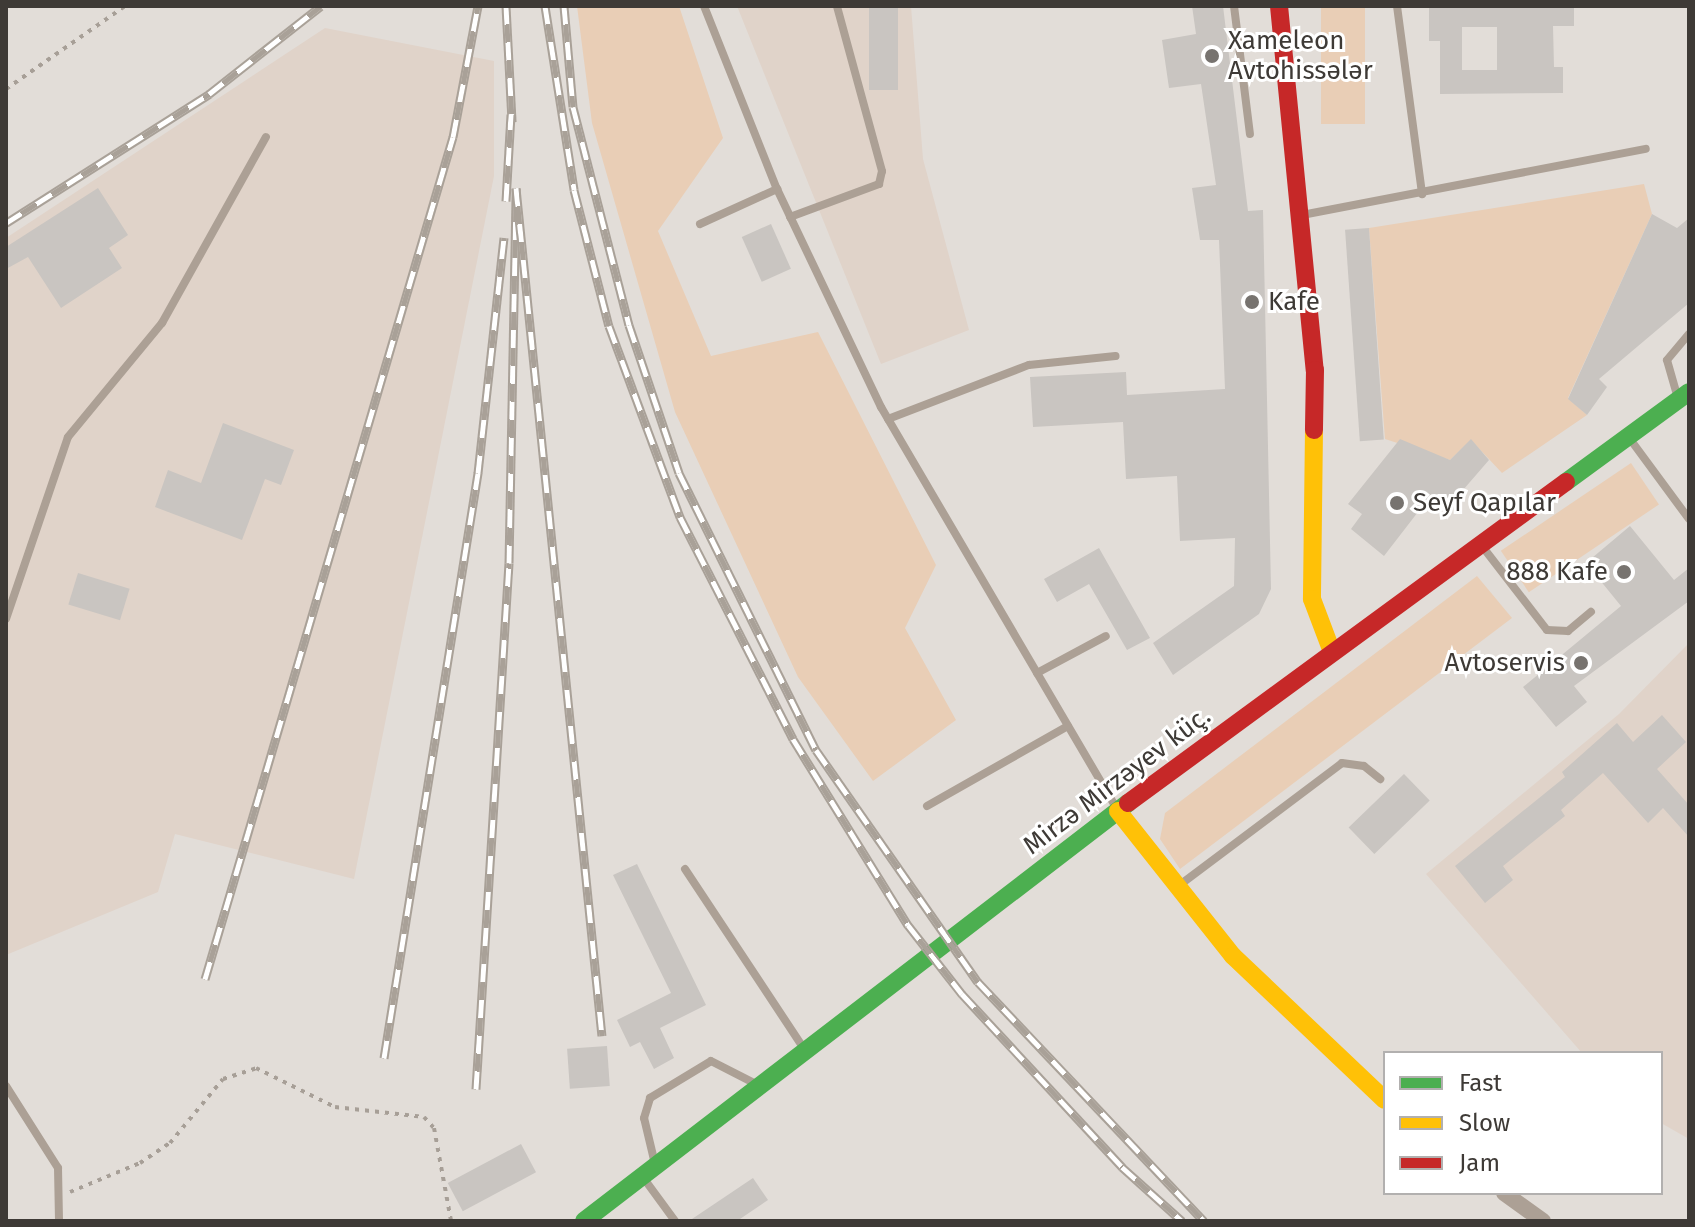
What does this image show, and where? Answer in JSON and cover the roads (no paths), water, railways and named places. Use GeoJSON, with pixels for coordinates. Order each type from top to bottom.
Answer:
{"type":"FeatureCollection","features":[{"type":"Feature","properties":{"kind":"main road"},"geometry":{"type":"LineString","coordinates":[[1279,6],[1301,216],[1317,428],[1312,599],[1332,652]]}},
{"type":"Feature","properties":{"kind":"main road","name":"Mirzə Mirzəyev küç."},"geometry":{"type":"LineString","coordinates":[[584,1221],[807,1054],[1118,811],[1332,652],[1630,439],[1684,396]]}},
{"type":"Feature","properties":{"kind":"main road"},"geometry":{"type":"LineString","coordinates":[[1118,811],[1233,956],[1383,1098]]}},
{"type":"Feature","properties":{"kind":"street"},"geometry":{"type":"LineString","coordinates":[[1507,1195],[1543,1221]]}},
{"type":"Feature","properties":{"kind":"lane"},"geometry":{"type":"LineString","coordinates":[[704,6],[777,189],[888,419],[1118,811]]}},
{"type":"Feature","properties":{"kind":"lane"},"geometry":{"type":"LineString","coordinates":[[790,217],[879,184],[882,171],[837,6]]}},
{"type":"Feature","properties":{"kind":"lane"},"geometry":{"type":"LineString","coordinates":[[1234,6],[1250,134]]}},
{"type":"Feature","properties":{"kind":"lane"},"geometry":{"type":"LineString","coordinates":[[1397,6],[1422,194]]}},
{"type":"Feature","properties":{"kind":"lane"},"geometry":{"type":"LineString","coordinates":[[6,619],[68,437],[162,323],[266,137]]}},
{"type":"Feature","properties":{"kind":"lane"},"geometry":{"type":"LineString","coordinates":[[1301,216],[1646,149]]}},
{"type":"Feature","properties":{"kind":"lane"},"geometry":{"type":"LineString","coordinates":[[700,224],[777,189]]}},
{"type":"Feature","properties":{"kind":"lane"},"geometry":{"type":"LineString","coordinates":[[1684,396],[1667,360],[1689,334]]}},
{"type":"Feature","properties":{"kind":"lane"},"geometry":{"type":"LineString","coordinates":[[888,419],[1029,365],[1116,356]]}},
{"type":"Feature","properties":{"kind":"lane"},"geometry":{"type":"LineString","coordinates":[[1630,439],[1689,519]]}},
{"type":"Feature","properties":{"kind":"lane"},"geometry":{"type":"LineString","coordinates":[[1481,546],[1547,630],[1568,631],[1591,612]]}},
{"type":"Feature","properties":{"kind":"lane"},"geometry":{"type":"LineString","coordinates":[[1037,673],[1106,636]]}},
{"type":"Feature","properties":{"kind":"lane"},"geometry":{"type":"LineString","coordinates":[[927,806],[1068,726]]}},
{"type":"Feature","properties":{"kind":"lane"},"geometry":{"type":"LineString","coordinates":[[1177,887],[1342,763],[1364,766],[1380,779]]}},
{"type":"Feature","properties":{"kind":"lane"},"geometry":{"type":"LineString","coordinates":[[685,869],[807,1054]]}},
{"type":"Feature","properties":{"kind":"lane"},"geometry":{"type":"LineString","coordinates":[[675,1221],[650,1172],[644,1118],[650,1098],[711,1061],[762,1088]]}},
{"type":"Feature","properties":{"kind":"lane"},"geometry":{"type":"LineString","coordinates":[[6,1086],[58,1168],[61,1196],[59,1221]]}},
{"type":"Feature","properties":{"kind":"railway"},"geometry":{"type":"LineString","coordinates":[[6,223],[209,94],[321,6]]}},
{"type":"Feature","properties":{"kind":"railway"},"geometry":{"type":"LineString","coordinates":[[205,979],[453,137],[478,6]]}},
{"type":"Feature","properties":{"kind":"railway"},"geometry":{"type":"LineString","coordinates":[[506,6],[512,122]]}},
{"type":"Feature","properties":{"kind":"railway"},"geometry":{"type":"LineString","coordinates":[[545,6],[574,190],[609,326],[680,517],[793,739],[908,925],[962,994],[1122,1167],[1182,1221]]}},
{"type":"Feature","properties":{"kind":"railway"},"geometry":{"type":"LineString","coordinates":[[564,6],[573,107],[629,325],[679,473],[816,750],[978,982],[1204,1221]]}},
{"type":"Feature","properties":{"kind":"railway"},"geometry":{"type":"LineString","coordinates":[[506,201],[511,114]]}},
{"type":"Feature","properties":{"kind":"railway"},"geometry":{"type":"LineString","coordinates":[[476,1089],[509,563],[516,188],[602,1036]]}},
{"type":"Feature","properties":{"kind":"railway"},"geometry":{"type":"LineString","coordinates":[[384,1058],[478,473],[504,237]]}},
{"type":"Feature","properties":{"kind":"place","name":"Xameleon Avtohissələr"},"geometry":{"type":"Point","coordinates":[1212,56]}},
{"type":"Feature","properties":{"kind":"place","name":"Kafe"},"geometry":{"type":"Point","coordinates":[1252,302]}},
{"type":"Feature","properties":{"kind":"place","name":"Seyf Qapılar"},"geometry":{"type":"Point","coordinates":[1397,503]}},
{"type":"Feature","properties":{"kind":"place","name":"888 Kafe"},"geometry":{"type":"Point","coordinates":[1624,572]}},
{"type":"Feature","properties":{"kind":"place","name":"Avtoservis"},"geometry":{"type":"Point","coordinates":[1581,663]}}]}
